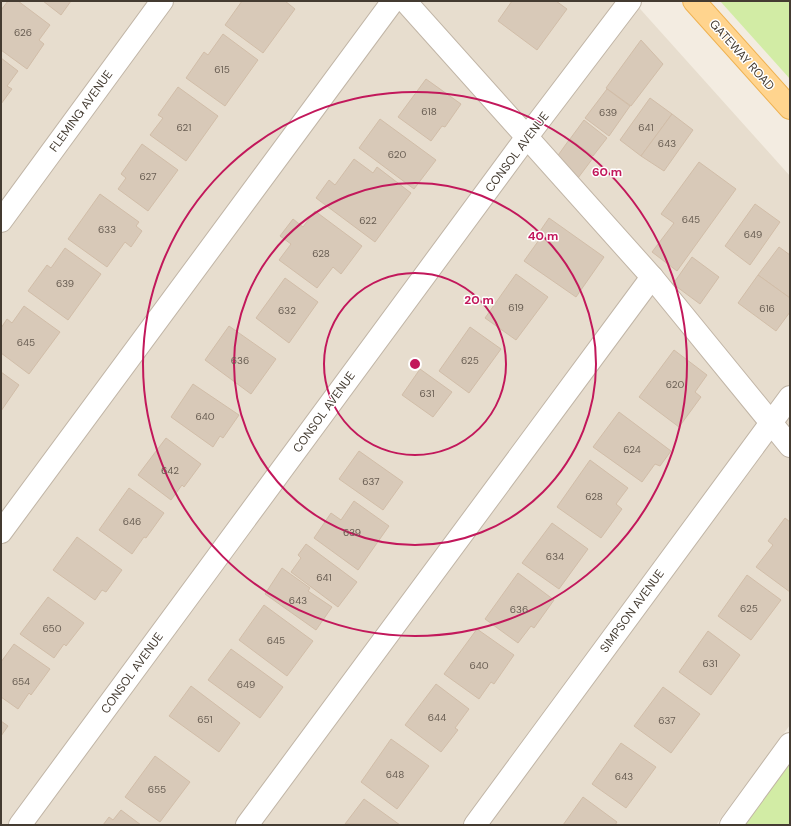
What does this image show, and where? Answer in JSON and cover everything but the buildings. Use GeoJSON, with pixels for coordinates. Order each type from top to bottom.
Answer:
{"type":"FeatureCollection","features":[{"type":"Feature","properties":{"kind":"main road","name":"GATEWAY ROAD"},"geometry":{"type":"LineString","coordinates":[[694,1],[790,108]]}},
{"type":"Feature","properties":{"kind":"street","name":"FLEMING AVENUE"},"geometry":{"type":"LineString","coordinates":[[1,221],[162,1]]}},
{"type":"Feature","properties":{"kind":"street"},"geometry":{"type":"LineString","coordinates":[[1,532],[393,1]]}},
{"type":"Feature","properties":{"kind":"street"},"geometry":{"type":"LineString","coordinates":[[405,1],[652,277],[790,446]]}},
{"type":"Feature","properties":{"kind":"street","name":"CONSOL AVENUE"},"geometry":{"type":"LineString","coordinates":[[20,825],[526,138],[630,1]]}},
{"type":"Feature","properties":{"kind":"street"},"geometry":{"type":"LineString","coordinates":[[247,825],[652,277]]}},
{"type":"Feature","properties":{"kind":"street","name":"SIMPSON AVENUE"},"geometry":{"type":"LineString","coordinates":[[475,825],[790,397]]}},
{"type":"Feature","properties":{"kind":"street"},"geometry":{"type":"LineString","coordinates":[[731,825],[790,744]]}},
{"type":"Feature","properties":{"kind":"shaded area"},"geometry":{"type":"Polygon","coordinates":[[[1,1],[633,1],[790,176],[790,725],[716,825],[1,825],[1,1]]]}},
{"type":"Feature","properties":{"kind":"green space"},"geometry":{"type":"Polygon","coordinates":[[[720,1],[790,1],[790,79],[720,1]]]}},
{"type":"Feature","properties":{"kind":"green space"},"geometry":{"type":"Polygon","coordinates":[[[790,758],[790,825],[740,825],[790,758]]]}}]}
